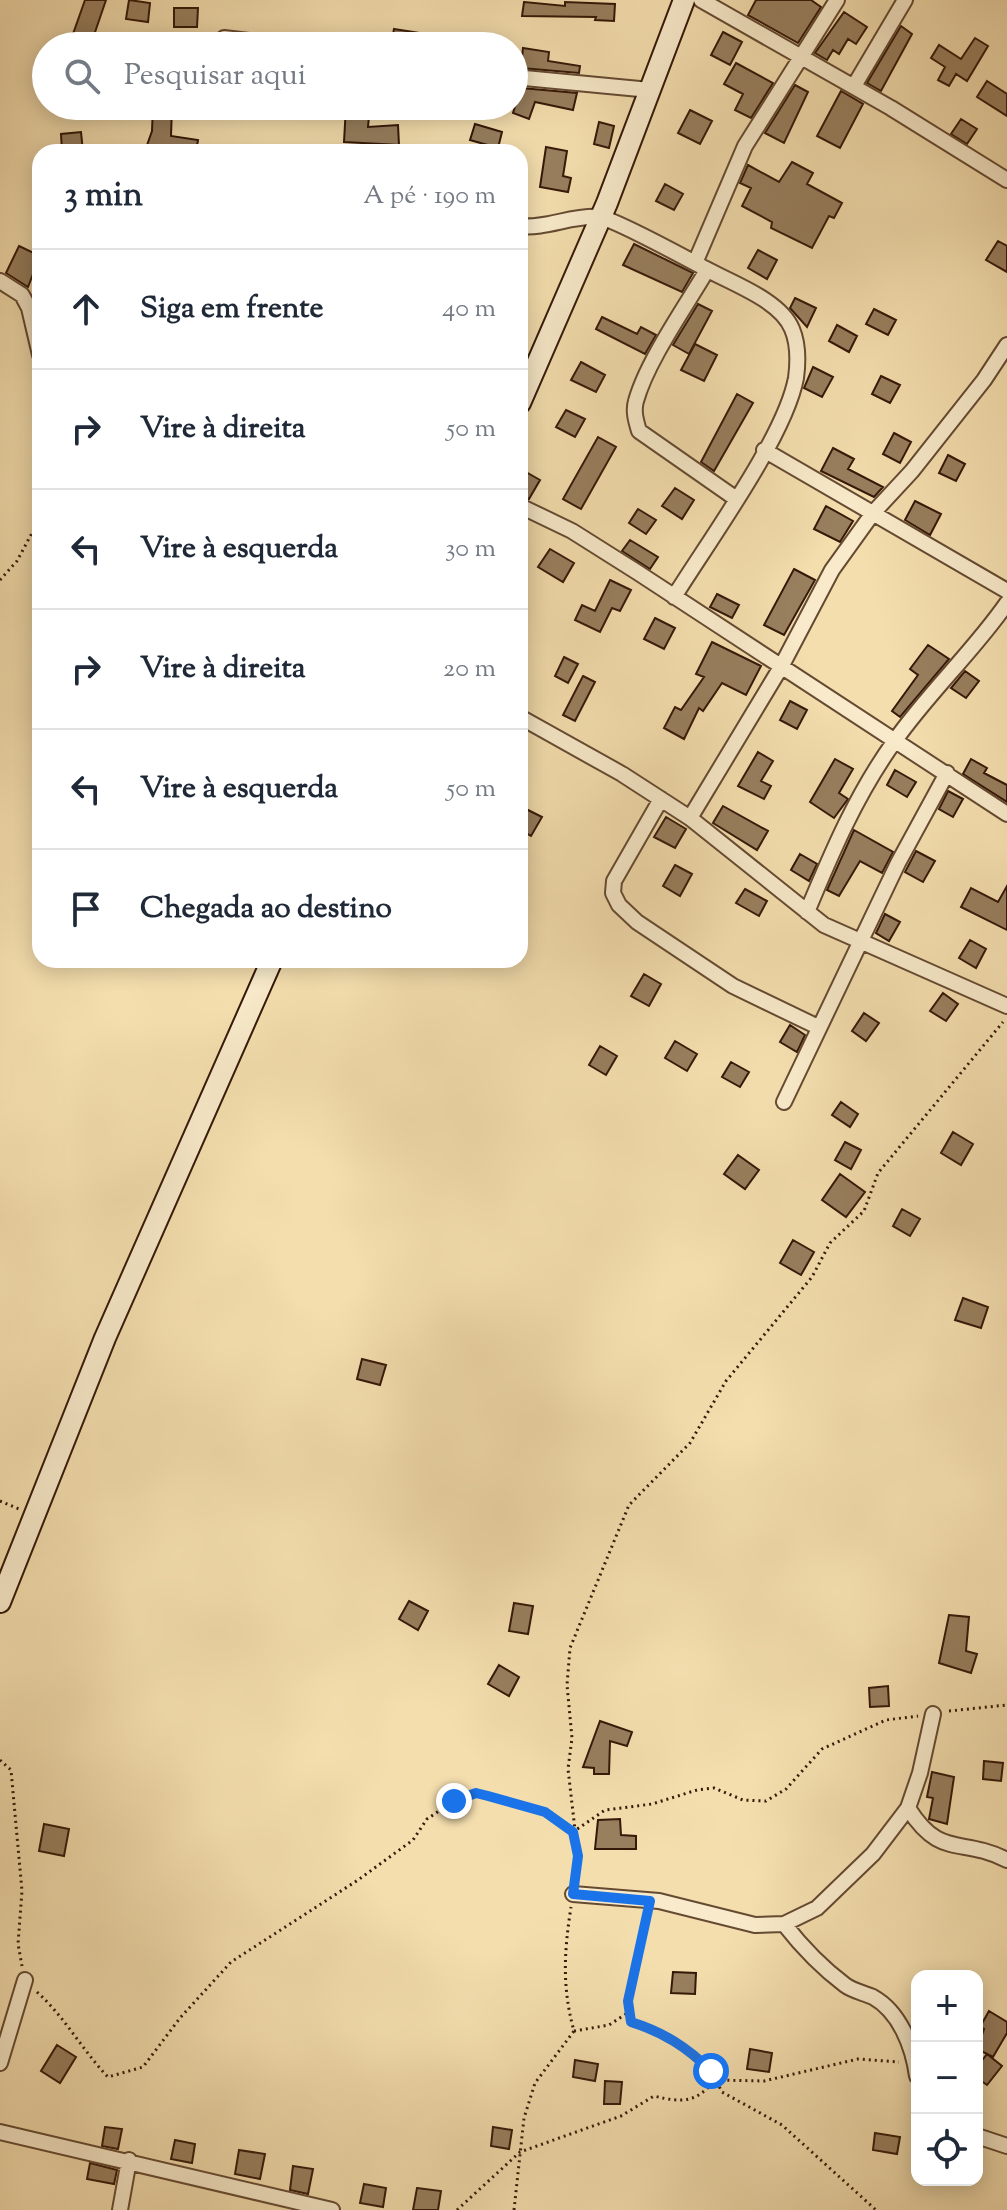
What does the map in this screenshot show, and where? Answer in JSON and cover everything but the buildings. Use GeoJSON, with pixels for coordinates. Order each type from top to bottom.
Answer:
{"type":"FeatureCollection","features":[{"type":"Feature","properties":{"kind":"main road"},"geometry":{"type":"LineString","coordinates":[[528,384],[600,217],[684,0]]}},
{"type":"Feature","properties":{"kind":"main road"},"geometry":{"type":"LineString","coordinates":[[0,1602],[105,1338],[268,968]]}},
{"type":"Feature","properties":{"kind":"street"},"geometry":{"type":"LineString","coordinates":[[701,0],[803,56],[1007,180]]}},
{"type":"Feature","properties":{"kind":"street"},"geometry":{"type":"LineString","coordinates":[[735,498],[639,431],[635,419],[636,401],[701,266],[745,146],[837,0]]}},
{"type":"Feature","properties":{"kind":"street"},"geometry":{"type":"LineString","coordinates":[[854,86],[905,0]]}},
{"type":"Feature","properties":{"kind":"street"},"geometry":{"type":"LineString","coordinates":[[528,78],[650,90]]}},
{"type":"Feature","properties":{"kind":"street"},"geometry":{"type":"LineString","coordinates":[[528,227],[600,217],[701,266],[770,305],[791,327],[796,346],[796,378],[764,450],[674,597]]}},
{"type":"Feature","properties":{"kind":"street"},"geometry":{"type":"LineString","coordinates":[[0,281],[22,295],[32,323]]}},
{"type":"Feature","properties":{"kind":"street"},"geometry":{"type":"LineString","coordinates":[[690,818],[781,667],[832,570],[873,513],[948,426],[1007,345]]}},
{"type":"Feature","properties":{"kind":"street"},"geometry":{"type":"LineString","coordinates":[[764,450],[1007,591]]}},
{"type":"Feature","properties":{"kind":"street"},"geometry":{"type":"LineString","coordinates":[[528,510],[572,531],[1007,814]]}},
{"type":"Feature","properties":{"kind":"street"},"geometry":{"type":"LineString","coordinates":[[807,912],[858,796],[895,739],[987,633],[1007,603]]}},
{"type":"Feature","properties":{"kind":"street"},"geometry":{"type":"LineString","coordinates":[[528,722],[690,818],[807,912],[860,943],[1007,1006]]}},
{"type":"Feature","properties":{"kind":"street"},"geometry":{"type":"LineString","coordinates":[[784,1102],[818,1027],[947,773]]}},
{"type":"Feature","properties":{"kind":"street"},"geometry":{"type":"LineString","coordinates":[[661,799],[614,881],[613,893],[619,905],[637,922],[733,986],[818,1027]]}},
{"type":"Feature","properties":{"kind":"street"},"geometry":{"type":"LineString","coordinates":[[573,1894],[650,1901],[739,1923],[784,1924],[817,1908],[873,1854],[908,1808],[920,1773],[933,1714]]}},
{"type":"Feature","properties":{"kind":"street"},"geometry":{"type":"LineString","coordinates":[[908,1808],[923,1832],[951,1847],[976,1848],[1007,1860]]}},
{"type":"Feature","properties":{"kind":"street"},"geometry":{"type":"LineString","coordinates":[[784,1924],[829,1973],[850,1988],[876,1999],[899,2022],[911,2055]]}},
{"type":"Feature","properties":{"kind":"street"},"geometry":{"type":"LineString","coordinates":[[0,2063],[25,1980]]}},
{"type":"Feature","properties":{"kind":"street"},"geometry":{"type":"LineString","coordinates":[[0,2132],[129,2160],[273,2203],[332,2210]]}},
{"type":"Feature","properties":{"kind":"street"},"geometry":{"type":"LineString","coordinates":[[983,2138],[1007,2146]]}},
{"type":"Feature","properties":{"kind":"street"},"geometry":{"type":"LineString","coordinates":[[120,2210],[129,2160]]}},
{"type":"Feature","properties":{"kind":"path"},"geometry":{"type":"LineString","coordinates":[[0,580],[17,561],[32,533]]}},
{"type":"Feature","properties":{"kind":"path"},"geometry":{"type":"LineString","coordinates":[[574,2031],[564,1996],[563,1961],[578,1856],[568,1769],[572,1738],[567,1685],[570,1648],[629,1505],[690,1443],[726,1381],[812,1277],[830,1243],[864,1211],[878,1173],[1007,1018]]}},
{"type":"Feature","properties":{"kind":"path"},"geometry":{"type":"LineString","coordinates":[[573,1832],[605,1810],[652,1804],[697,1790],[714,1788],[743,1800],[766,1801],[786,1789],[822,1749],[886,1720],[1007,1705]]}},
{"type":"Feature","properties":{"kind":"path"},"geometry":{"type":"LineString","coordinates":[[0,1760],[11,1770],[22,1891],[18,1944],[25,1980],[56,2009],[84,2052],[108,2077],[143,2067],[180,2018],[231,1962],[358,1880],[413,1840],[427,1819],[454,1801],[476,1793],[488,1796],[545,1812],[573,1832]]}},
{"type":"Feature","properties":{"kind":"path"},"geometry":{"type":"LineString","coordinates":[[650,1901],[628,2001],[631,2022],[652,2028],[688,2048],[722,2092],[782,2125],[876,2210]]}},
{"type":"Feature","properties":{"kind":"path"},"geometry":{"type":"LineString","coordinates":[[514,2210],[524,2118],[535,2083],[574,2031],[609,2025],[629,2012]]}},
{"type":"Feature","properties":{"kind":"path"},"geometry":{"type":"LineString","coordinates":[[715,2080],[764,2081],[858,2059],[911,2068]]}},
{"type":"Feature","properties":{"kind":"path"},"geometry":{"type":"LineString","coordinates":[[457,2210],[520,2152],[621,2116],[654,2096],[684,2103],[702,2096],[715,2080]]}},
{"type":"Feature","properties":{"kind":"route"},"geometry":{"type":"LineString","coordinates":[[454,1801],[476,1793],[557,1818],[573,1832],[578,1856],[573,1894],[650,1901],[646,1933],[628,2001],[631,2022],[652,2028],[688,2048],[711,2071]]}}]}
